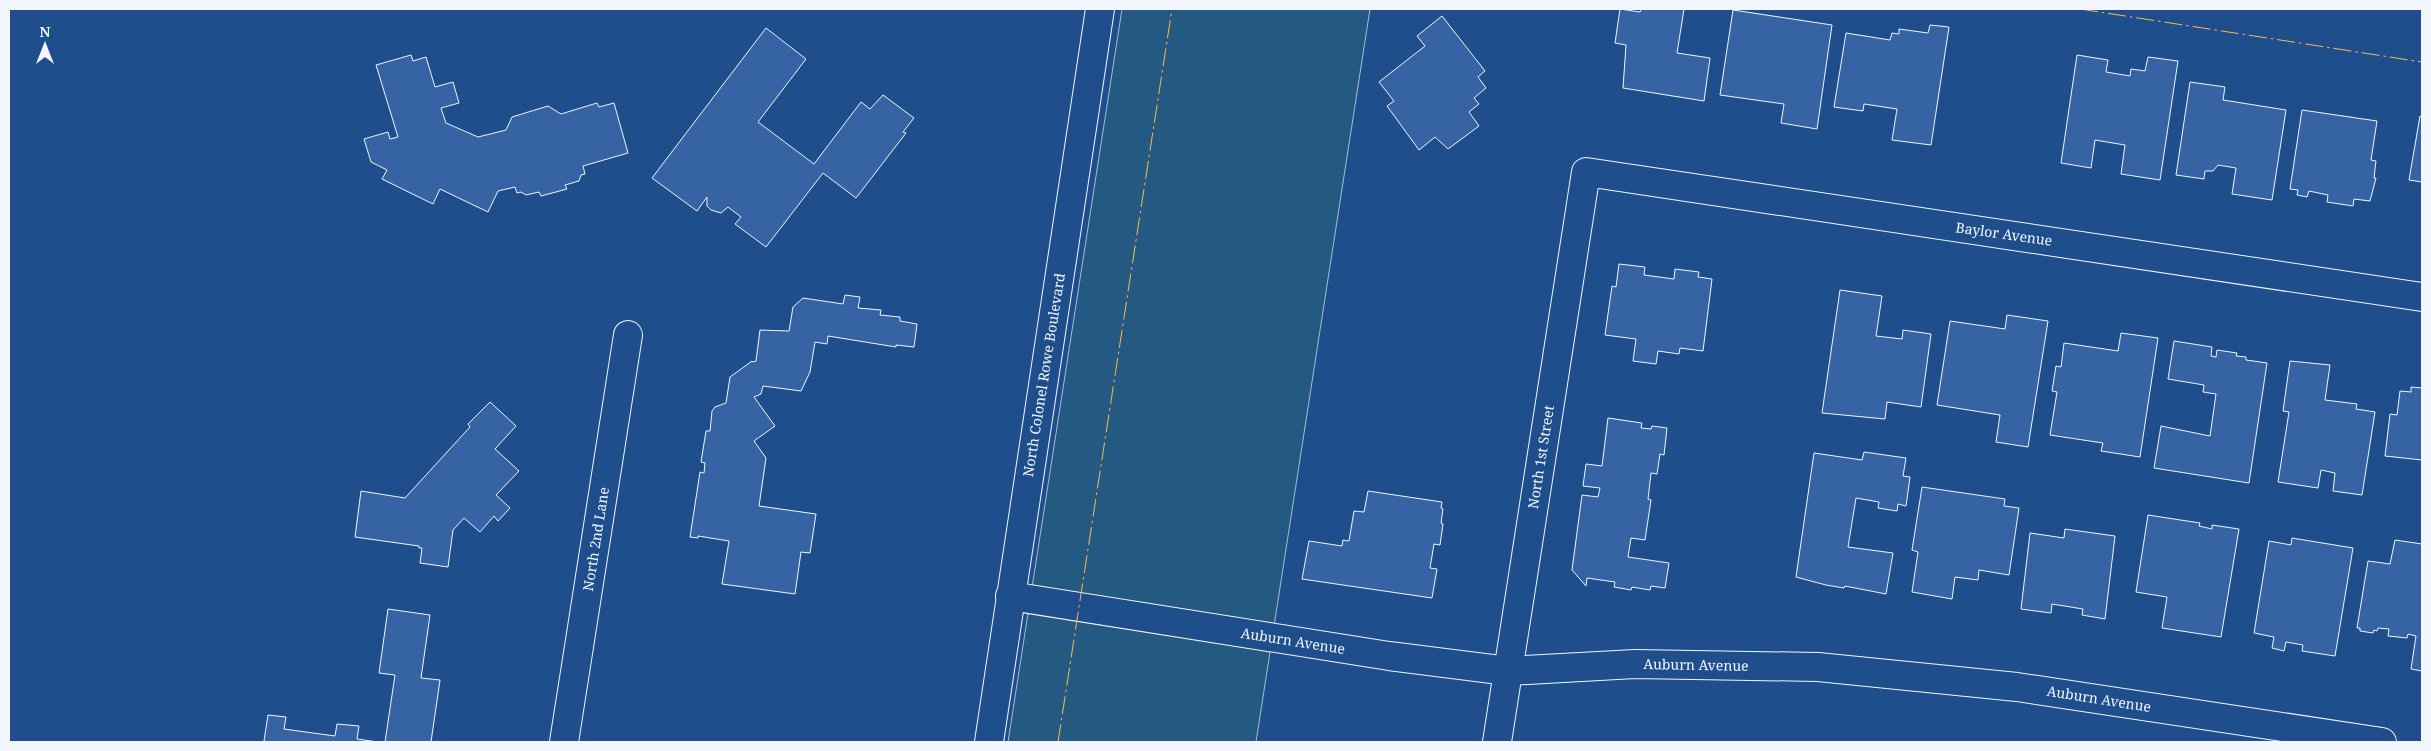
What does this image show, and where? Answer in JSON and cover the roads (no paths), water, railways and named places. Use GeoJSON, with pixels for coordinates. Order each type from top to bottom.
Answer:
{"type":"FeatureCollection","features":[{"type":"Feature","properties":{"kind":"street","name":"North Colonel Rowe Boulevard"},"geometry":{"type":"LineString","coordinates":[[989,742],[1100,9]]}},
{"type":"Feature","properties":{"kind":"street","name":"Baylor Avenue"},"geometry":{"type":"LineString","coordinates":[[1586,172],[2422,297]]}},
{"type":"Feature","properties":{"kind":"street","name":"North 1st Street"},"geometry":{"type":"LineString","coordinates":[[1497,742],[1586,172]]}},
{"type":"Feature","properties":{"kind":"street","name":"North 2nd Lane"},"geometry":{"type":"LineString","coordinates":[[564,742],[628,335]]}},
{"type":"Feature","properties":{"kind":"street","name":"Auburn Avenue"},"geometry":{"type":"LineString","coordinates":[[1010,596],[1390,656],[1508,671],[1635,664],[1818,667],[2017,687],[2382,742]]}}]}
